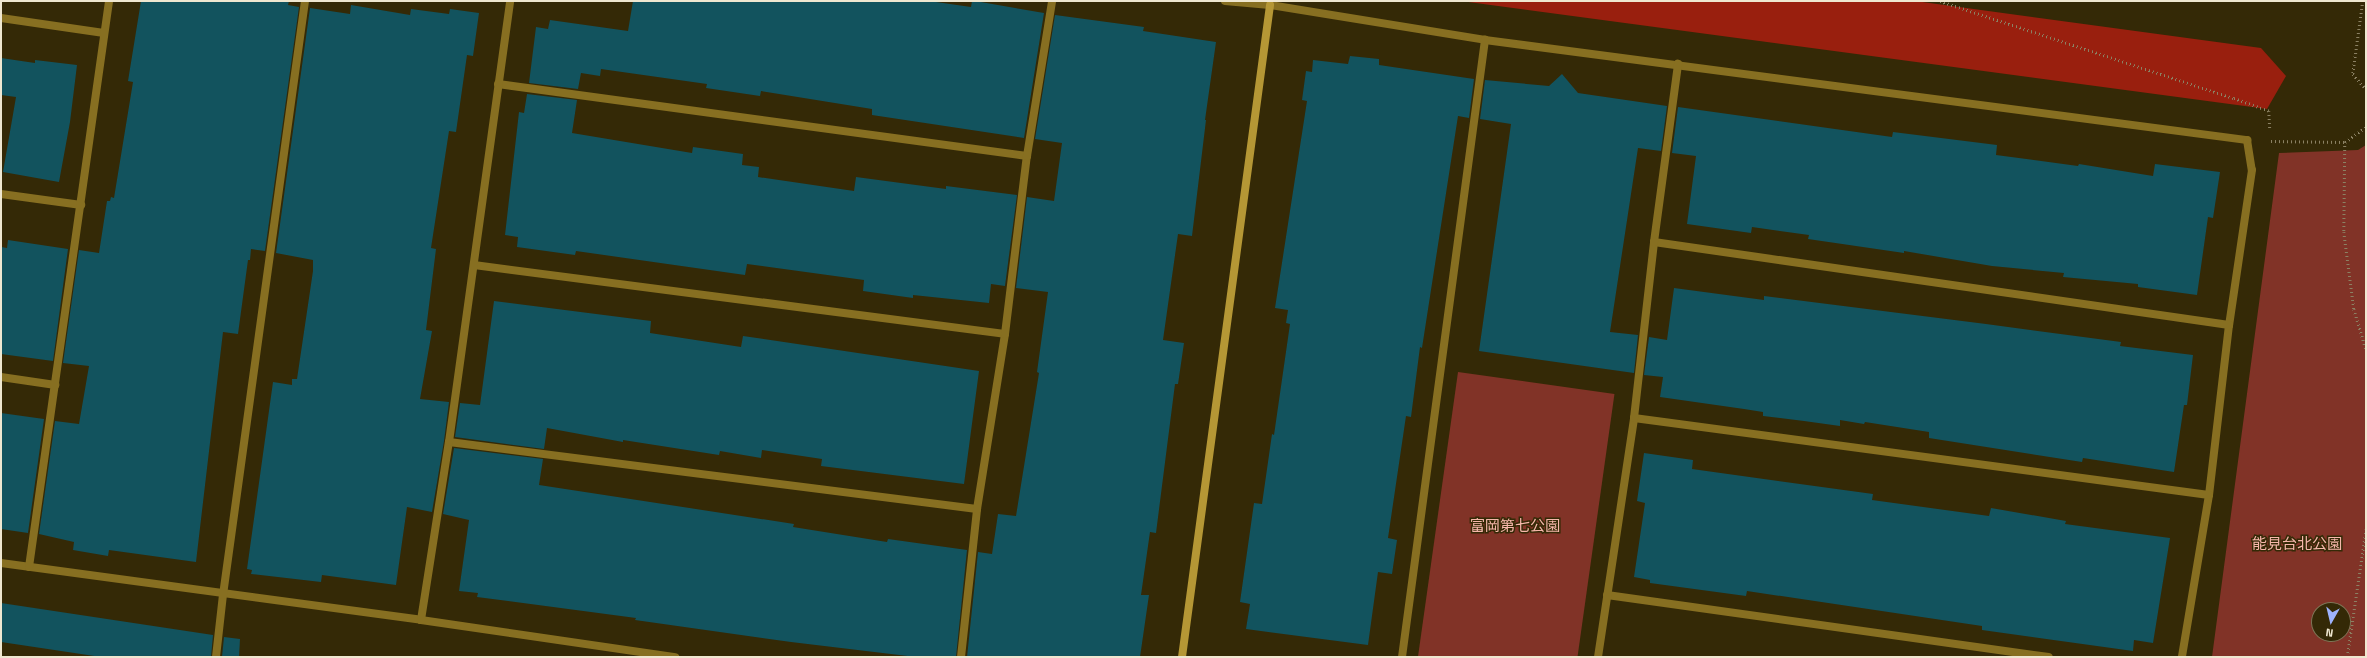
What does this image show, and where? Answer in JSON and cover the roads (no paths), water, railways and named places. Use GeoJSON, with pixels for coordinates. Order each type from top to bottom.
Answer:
{"type":"FeatureCollection","features":[{"type":"Feature","properties":{"kind":"street"},"geometry":{"type":"LineString","coordinates":[[29,567],[56,385],[109,1]]}},
{"type":"Feature","properties":{"kind":"street"},"geometry":{"type":"LineString","coordinates":[[216,657],[223,594],[305,1]]}},
{"type":"Feature","properties":{"kind":"street"},"geometry":{"type":"LineString","coordinates":[[421,620],[449,442],[510,1]]}},
{"type":"Feature","properties":{"kind":"street"},"geometry":{"type":"LineString","coordinates":[[961,657],[977,509],[1005,334],[1028,156],[1052,1]]}},
{"type":"Feature","properties":{"kind":"street"},"geometry":{"type":"LineString","coordinates":[[1225,1],[1270,5],[1485,40],[1678,64],[2247,140],[2252,170],[2229,325],[2208,495],[2182,657]]}},
{"type":"Feature","properties":{"kind":"street"},"geometry":{"type":"LineString","coordinates":[[1182,657],[1270,5]]}},
{"type":"Feature","properties":{"kind":"street"},"geometry":{"type":"LineString","coordinates":[[1,18],[104,33]]}},
{"type":"Feature","properties":{"kind":"street"},"geometry":{"type":"LineString","coordinates":[[1402,657],[1485,40]]}},
{"type":"Feature","properties":{"kind":"street"},"geometry":{"type":"LineString","coordinates":[[1598,657],[1634,418],[1654,242],[1678,64]]}},
{"type":"Feature","properties":{"kind":"street"},"geometry":{"type":"LineString","coordinates":[[498,84],[1028,156]]}},
{"type":"Feature","properties":{"kind":"street"},"geometry":{"type":"LineString","coordinates":[[1,194],[81,205]]}},
{"type":"Feature","properties":{"kind":"street"},"geometry":{"type":"LineString","coordinates":[[1654,242],[2229,325]]}},
{"type":"Feature","properties":{"kind":"street"},"geometry":{"type":"LineString","coordinates":[[474,265],[1005,334]]}},
{"type":"Feature","properties":{"kind":"street"},"geometry":{"type":"LineString","coordinates":[[1,378],[56,385]]}},
{"type":"Feature","properties":{"kind":"street"},"geometry":{"type":"LineString","coordinates":[[1634,418],[2208,495]]}},
{"type":"Feature","properties":{"kind":"street"},"geometry":{"type":"LineString","coordinates":[[449,442],[977,509]]}},
{"type":"Feature","properties":{"kind":"street"},"geometry":{"type":"LineString","coordinates":[[1,564],[421,620],[675,657]]}},
{"type":"Feature","properties":{"kind":"street"},"geometry":{"type":"LineString","coordinates":[[1607,595],[2049,657]]}},
{"type":"Feature","properties":{"kind":"park label","name":"富岡第七公園"},"geometry":{"type":"Point","coordinates":[1515,526]}},
{"type":"Feature","properties":{"kind":"park label","name":"能見台北公園"},"geometry":{"type":"Point","coordinates":[2297,544]}}]}
